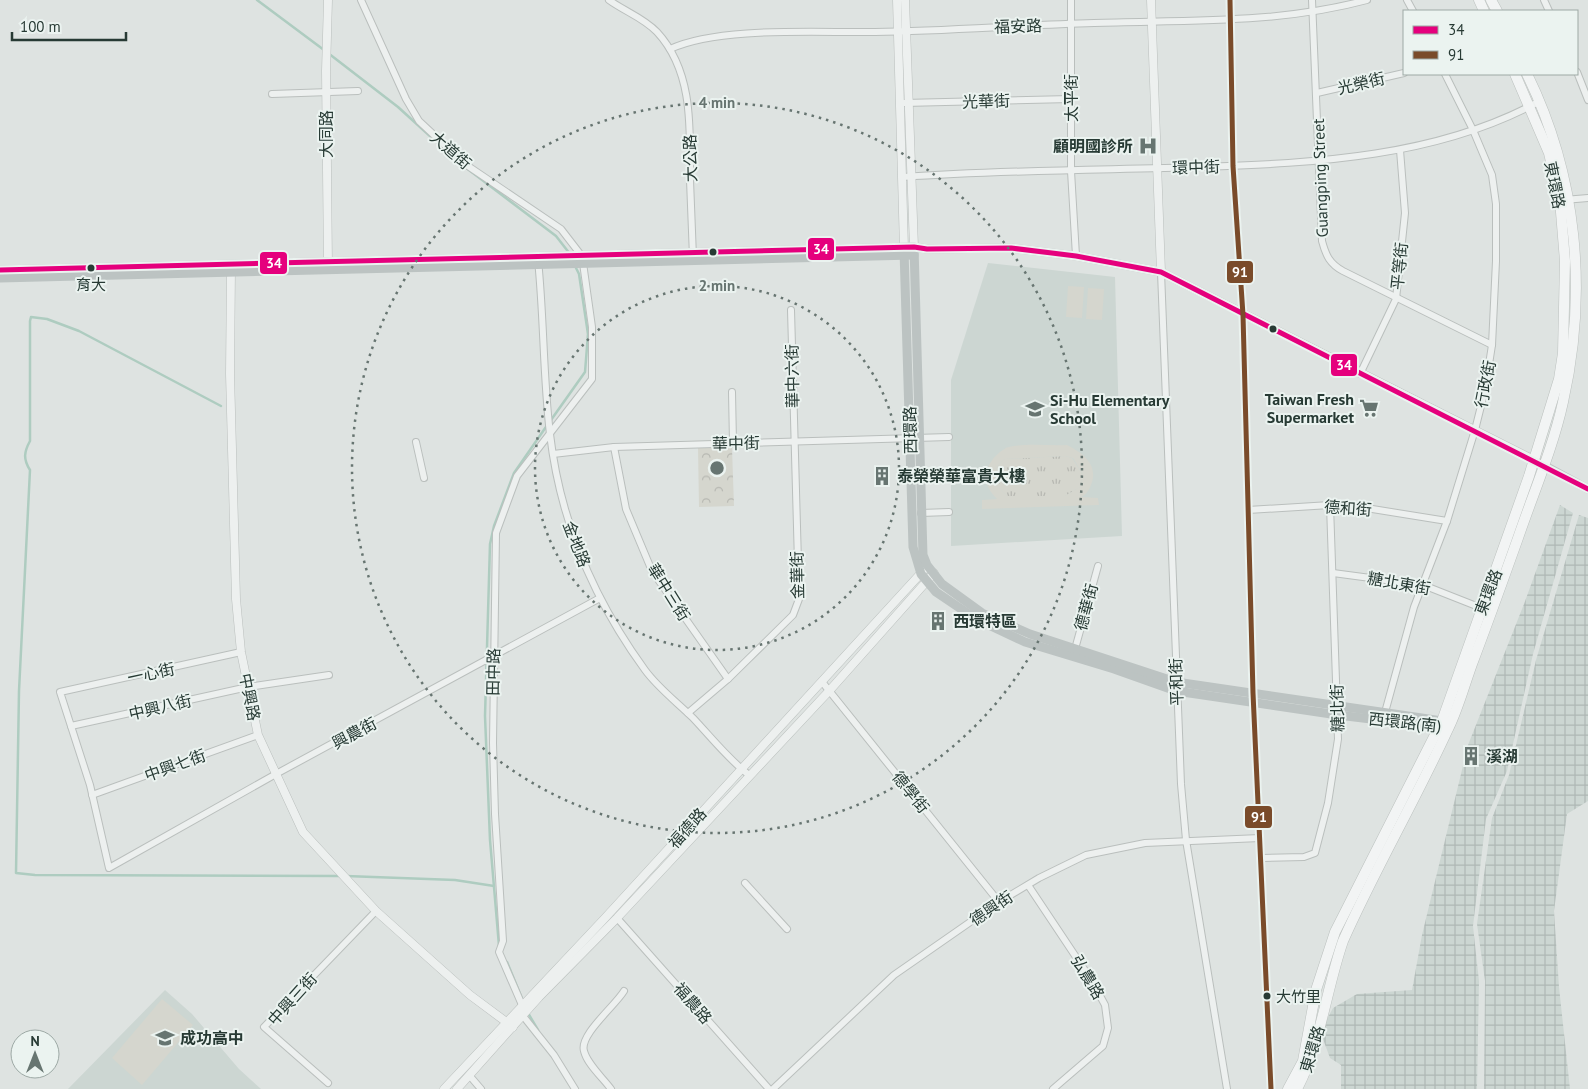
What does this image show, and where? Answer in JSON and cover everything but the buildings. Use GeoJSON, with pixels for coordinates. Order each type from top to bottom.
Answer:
{"type":"FeatureCollection","features":[{"type":"Feature","properties":{"kind":"main road","name":"東環路"},"geometry":{"type":"LineString","coordinates":[[1514,75],[1549,153],[1565,200]]}},
{"type":"Feature","properties":{"kind":"main road","name":"東環路"},"geometry":{"type":"LineString","coordinates":[[1297,1089],[1310,1063],[1332,972],[1343,941],[1444,725],[1487,610],[1539,463],[1559,379],[1563,353],[1565,261],[1565,200],[1561,161],[1540,101],[1527,75]]}},
{"type":"Feature","properties":{"kind":"main road","name":"西環路"},"geometry":{"type":"LineString","coordinates":[[904,251],[923,555],[927,565]]}},
{"type":"Feature","properties":{"kind":"main road"},"geometry":{"type":"LineString","coordinates":[[0,278],[328,265],[914,251]]}},
{"type":"Feature","properties":{"kind":"main road","name":"西環路"},"geometry":{"type":"LineString","coordinates":[[914,251],[915,438],[913,548],[923,578]]}},
{"type":"Feature","properties":{"kind":"main road"},"geometry":{"type":"LineString","coordinates":[[0,270],[230,268]]}},
{"type":"Feature","properties":{"kind":"main road"},"geometry":{"type":"LineString","coordinates":[[1539,463],[1588,489]]}},
{"type":"Feature","properties":{"kind":"main road"},"geometry":{"type":"LineString","coordinates":[[927,565],[942,584],[982,613],[1030,634],[1176,687]]}},
{"type":"Feature","properties":{"kind":"main road"},"geometry":{"type":"LineString","coordinates":[[923,578],[936,592],[976,619],[1025,642],[1176,687]]}},
{"type":"Feature","properties":{"kind":"main road","name":"西環路(南)"},"geometry":{"type":"LineString","coordinates":[[1176,687],[1253,694],[1338,711]]}},
{"type":"Feature","properties":{"kind":"main road","name":"西環路(南)"},"geometry":{"type":"LineString","coordinates":[[1176,687],[1254,704],[1384,716],[1444,725]]}},
{"type":"Feature","properties":{"kind":"main road","name":"東環路"},"geometry":{"type":"LineString","coordinates":[[1288,1089],[1303,1061],[1316,990],[1335,932],[1349,902],[1444,725]]}},
{"type":"Feature","properties":{"kind":"street","name":"大同路"},"geometry":{"type":"LineString","coordinates":[[328,0],[326,52],[328,265]]}},
{"type":"Feature","properties":{"kind":"street","name":"大道街"},"geometry":{"type":"LineString","coordinates":[[361,0],[406,99],[419,121],[465,164],[561,229],[575,260]]}},
{"type":"Feature","properties":{"kind":"street","name":"大公路"},"geometry":{"type":"LineString","coordinates":[[609,0],[629,11],[656,31],[670,49],[681,73],[689,112],[693,257]]}},
{"type":"Feature","properties":{"kind":"street","name":"西環路"},"geometry":{"type":"LineString","coordinates":[[897,0],[904,251]]}},
{"type":"Feature","properties":{"kind":"street","name":"西環路"},"geometry":{"type":"LineString","coordinates":[[905,0],[914,251]]}},
{"type":"Feature","properties":{"kind":"street","name":"太平街"},"geometry":{"type":"LineString","coordinates":[[1072,0],[1072,171],[1076,256]]}},
{"type":"Feature","properties":{"kind":"street"},"geometry":{"type":"LineString","coordinates":[[1151,0],[1161,272]]}},
{"type":"Feature","properties":{"kind":"street"},"geometry":{"type":"LineString","coordinates":[[1230,0],[1233,166],[1243,315],[1253,694],[1271,1089]]}},
{"type":"Feature","properties":{"kind":"street","name":"Guangping Street"},"geometry":{"type":"LineString","coordinates":[[1312,0],[1322,242],[1326,255],[1334,266],[1396,299],[1492,345]]}},
{"type":"Feature","properties":{"kind":"street","name":"福安路"},"geometry":{"type":"LineString","coordinates":[[670,49],[686,42],[732,35],[907,32],[1152,21],[1230,20],[1312,13],[1367,0]]}},
{"type":"Feature","properties":{"kind":"street","name":"光榮街"},"geometry":{"type":"LineString","coordinates":[[1317,93],[1403,73]]}},
{"type":"Feature","properties":{"kind":"street","name":"行政街"},"geometry":{"type":"LineString","coordinates":[[1384,716],[1414,607],[1447,521],[1475,430],[1485,390],[1492,345],[1496,261],[1496,204],[1492,175],[1473,130],[1446,75]]}},
{"type":"Feature","properties":{"kind":"street"},"geometry":{"type":"LineString","coordinates":[[1578,75],[1588,100]]}},
{"type":"Feature","properties":{"kind":"street"},"geometry":{"type":"LineString","coordinates":[[272,94],[358,91]]}},
{"type":"Feature","properties":{"kind":"street","name":"光華街"},"geometry":{"type":"LineString","coordinates":[[900,103],[1072,99]]}},
{"type":"Feature","properties":{"kind":"street","name":"環中街"},"geometry":{"type":"LineString","coordinates":[[903,177],[1233,166],[1318,160],[1400,150],[1473,130],[1530,107],[1540,101]]}},
{"type":"Feature","properties":{"kind":"street","name":"平等街"},"geometry":{"type":"LineString","coordinates":[[1360,374],[1396,299],[1404,213],[1400,150]]}},
{"type":"Feature","properties":{"kind":"street"},"geometry":{"type":"LineString","coordinates":[[1565,200],[1588,198]]}},
{"type":"Feature","properties":{"kind":"street"},"geometry":{"type":"LineString","coordinates":[[914,251],[927,249],[1011,248],[1076,256],[1161,272],[1539,463]]}},
{"type":"Feature","properties":{"kind":"street","name":"金地路"},"geometry":{"type":"LineString","coordinates":[[538,260],[542,341],[550,433],[566,516],[574,541],[600,598],[646,670],[669,698],[688,713],[749,775]]}},
{"type":"Feature","properties":{"kind":"street","name":"田中路"},"geometry":{"type":"LineString","coordinates":[[523,1016],[522,1005],[499,952],[503,941],[495,814],[494,657],[496,533],[517,476],[592,379],[592,327],[575,260]]}},
{"type":"Feature","properties":{"kind":"street","name":"中興路"},"geometry":{"type":"LineString","coordinates":[[230,268],[230,374],[236,599],[241,652],[258,735],[303,832],[376,911],[470,995],[510,1024]]}},
{"type":"Feature","properties":{"kind":"street","name":"平和街"},"geometry":{"type":"LineString","coordinates":[[1161,272],[1181,784],[1186,840],[1227,1089]]}},
{"type":"Feature","properties":{"kind":"street","name":"華中六街"},"geometry":{"type":"LineString","coordinates":[[791,310],[794,442]]}},
{"type":"Feature","properties":{"kind":"street"},"geometry":{"type":"LineString","coordinates":[[732,392],[733,443]]}},
{"type":"Feature","properties":{"kind":"street","name":"華中街"},"geometry":{"type":"LineString","coordinates":[[553,454],[614,447],[949,437]]}},
{"type":"Feature","properties":{"kind":"street"},"geometry":{"type":"LineString","coordinates":[[416,442],[424,478]]}},
{"type":"Feature","properties":{"kind":"street","name":"金華街"},"geometry":{"type":"LineString","coordinates":[[728,679],[794,615],[798,607],[794,442]]}},
{"type":"Feature","properties":{"kind":"street","name":"華中三街"},"geometry":{"type":"LineString","coordinates":[[614,447],[626,509],[652,571],[728,679]]}},
{"type":"Feature","properties":{"kind":"street","name":"德和街"},"geometry":{"type":"LineString","coordinates":[[1248,510],[1330,505],[1360,507],[1447,521]]}},
{"type":"Feature","properties":{"kind":"street","name":"糖北街"},"geometry":{"type":"LineString","coordinates":[[1261,858],[1304,857],[1314,853],[1328,803],[1338,739],[1330,505]]}},
{"type":"Feature","properties":{"kind":"street"},"geometry":{"type":"LineString","coordinates":[[921,513],[949,512]]}},
{"type":"Feature","properties":{"kind":"street","name":"福德路"},"geometry":{"type":"LineString","coordinates":[[444,1089],[510,1024],[523,1016],[830,690],[923,578],[927,565]]}},
{"type":"Feature","properties":{"kind":"street","name":"德華街"},"geometry":{"type":"LineString","coordinates":[[1075,649],[1098,566]]}},
{"type":"Feature","properties":{"kind":"street","name":"福德路"},"geometry":{"type":"LineString","coordinates":[[457,1089],[510,1024],[522,1005],[822,683],[923,578],[934,573]]}},
{"type":"Feature","properties":{"kind":"street","name":"糖北東街"},"geometry":{"type":"LineString","coordinates":[[1333,573],[1423,585],[1487,610]]}},
{"type":"Feature","properties":{"kind":"street","name":"興農街"},"geometry":{"type":"LineString","coordinates":[[92,795],[110,868],[276,774],[600,598]]}},
{"type":"Feature","properties":{"kind":"street","name":"一心街"},"geometry":{"type":"LineString","coordinates":[[72,726],[60,692],[241,652]]}},
{"type":"Feature","properties":{"kind":"street","name":"中興八街"},"geometry":{"type":"LineString","coordinates":[[72,726],[248,687],[328,675]]}},
{"type":"Feature","properties":{"kind":"street"},"geometry":{"type":"LineString","coordinates":[[688,713],[728,679]]}},
{"type":"Feature","properties":{"kind":"street","name":"德學街"},"geometry":{"type":"LineString","coordinates":[[822,683],[830,690],[999,902]]}},
{"type":"Feature","properties":{"kind":"street"},"geometry":{"type":"LineString","coordinates":[[72,726],[92,795]]}},
{"type":"Feature","properties":{"kind":"street","name":"中興七街"},"geometry":{"type":"LineString","coordinates":[[92,795],[258,735]]}},
{"type":"Feature","properties":{"kind":"street","name":"德興街"},"geometry":{"type":"LineString","coordinates":[[771,1089],[894,975],[1028,884],[1086,855],[1145,843],[1260,838]]}},
{"type":"Feature","properties":{"kind":"street"},"geometry":{"type":"LineString","coordinates":[[744,883],[787,929]]}},
{"type":"Feature","properties":{"kind":"street","name":"弘農路"},"geometry":{"type":"LineString","coordinates":[[1028,884],[1092,981],[1104,1004],[1108,1028],[1102,1046],[1053,1089]]}},
{"type":"Feature","properties":{"kind":"street","name":"中興三街"},"geometry":{"type":"LineString","coordinates":[[328,1083],[264,1027],[376,911]]}},
{"type":"Feature","properties":{"kind":"street","name":"福農路"},"geometry":{"type":"LineString","coordinates":[[617,918],[771,1089]]}},
{"type":"Feature","properties":{"kind":"street"},"geometry":{"type":"LineString","coordinates":[[611,1089],[584,1052],[583,1042],[588,1033],[617,1003],[624,991]]}},
{"type":"Feature","properties":{"kind":"street"},"geometry":{"type":"LineString","coordinates":[[523,1016],[554,1055],[575,1089]]}},
{"type":"Feature","properties":{"kind":"street"},"geometry":{"type":"LineString","coordinates":[[469,1075],[481,1089]]}},
{"type":"Feature","properties":{"kind":"shaded area","name":"Si-Hu Elementary School"},"geometry":{"type":"Polygon","coordinates":[[[988,263],[1115,277],[1122,536],[951,546],[951,380],[988,263]]]}},
{"type":"Feature","properties":{"kind":"shaded area"},"geometry":{"type":"Polygon","coordinates":[[[1560,505],[1573,513],[1533,654],[1507,771],[1486,819],[1473,926],[1479,981],[1477,1089],[1341,1089],[1341,1065],[1330,1058],[1323,1039],[1326,1021],[1333,1008],[1357,994],[1412,990],[1422,935],[1468,745],[1524,604],[1560,505]]]}},
{"type":"Feature","properties":{"kind":"shaded area"},"geometry":{"type":"Polygon","coordinates":[[[1579,515],[1588,518],[1588,801],[1567,814],[1554,911],[1559,987],[1570,1089],[1484,1089],[1485,981],[1477,924],[1492,818],[1509,775],[1536,660],[1579,515]]]}},
{"type":"Feature","properties":{"kind":"shaded area","name":"成功高中"},"geometry":{"type":"Polygon","coordinates":[[[165,990],[192,1014],[239,1069],[261,1089],[68,1089],[165,990]]]}},
{"type":"Feature","properties":{"kind":"green space"},"geometry":{"type":"Polygon","coordinates":[[[1068,286],[1084,287],[1082,318],[1066,317],[1068,286]]]}},
{"type":"Feature","properties":{"kind":"green space"},"geometry":{"type":"Polygon","coordinates":[[[1088,288],[1104,289],[1102,320],[1086,319],[1088,288]]]}},
{"type":"Feature","properties":{"kind":"green space"},"geometry":{"type":"Polygon","coordinates":[[[1067,445],[1088,460],[1093,471],[1091,485],[1081,497],[1098,498],[1099,505],[982,509],[982,500],[997,499],[989,489],[986,474],[989,464],[1001,452],[1016,446],[1067,445]],[[1065,456],[1005,459],[996,471],[998,487],[1007,496],[1065,496],[1080,487],[1083,475],[1073,458],[1065,456]]]}},
{"type":"Feature","properties":{"kind":"green space"},"geometry":{"type":"Polygon","coordinates":[[[698,448],[732,448],[734,506],[699,507],[698,448]]]}},
{"type":"Feature","properties":{"kind":"green space"},"geometry":{"type":"Polygon","coordinates":[[[1065,456],[1072,458],[1083,475],[1080,487],[1065,496],[1007,496],[998,487],[996,479],[997,468],[1005,459],[1065,456]]]}},
{"type":"Feature","properties":{"kind":"green space"},"geometry":{"type":"Polygon","coordinates":[[[162,999],[193,1025],[142,1085],[112,1058],[162,999]]]}},
{"type":"Feature","properties":{"kind":"waterway"},"geometry":{"type":"LineString","coordinates":[[257,0],[324,50]]}},
{"type":"Feature","properties":{"kind":"waterway"},"geometry":{"type":"LineString","coordinates":[[328,53],[398,107],[442,147]]}},
{"type":"Feature","properties":{"kind":"waterway"},"geometry":{"type":"LineString","coordinates":[[465,167],[556,236],[570,254]]}},
{"type":"Feature","properties":{"kind":"waterway"},"geometry":{"type":"LineString","coordinates":[[551,420],[585,372],[588,334],[579,274],[575,266]]}},
{"type":"Feature","properties":{"kind":"waterway"},"geometry":{"type":"LineString","coordinates":[[221,406],[79,331],[47,319],[31,317],[30,441],[25,456],[30,470],[19,691],[16,873],[35,875],[341,876]]}},
{"type":"Feature","properties":{"kind":"waterway"},"geometry":{"type":"LineString","coordinates":[[499,946],[490,840],[485,716],[490,544],[494,526],[514,473],[548,424]]}},
{"type":"Feature","properties":{"kind":"waterway"},"geometry":{"type":"LineString","coordinates":[[346,876],[455,880],[494,886]]}},
{"type":"Feature","properties":{"kind":"waterway"},"geometry":{"type":"LineString","coordinates":[[507,962],[523,1001]]}},
{"type":"Feature","properties":{"kind":"waterway"},"geometry":{"type":"LineString","coordinates":[[528,1013],[538,1030]]}},
{"type":"Feature","properties":{"kind":"transit line","name":"91"},"geometry":{"type":"LineString","coordinates":[[1230,0],[1233,166],[1243,315],[1253,693],[1271,1089]]}},
{"type":"Feature","properties":{"kind":"transit line","name":"34"},"geometry":{"type":"LineString","coordinates":[[0,270],[914,247],[927,249],[1011,248],[1076,256],[1161,272],[1588,489]]}},
{"type":"Feature","properties":{"kind":"place","name":"顧明國診所"},"geometry":{"type":"Point","coordinates":[1148,146]}},
{"type":"Feature","properties":{"kind":"place","name":"育大"},"geometry":{"type":"Point","coordinates":[91,268]}},
{"type":"Feature","properties":{"kind":"place","name":"Taiwan Fresh Supermarket"},"geometry":{"type":"Point","coordinates":[1369,408]}},
{"type":"Feature","properties":{"kind":"place","name":"Si-Hu Elementary School"},"geometry":{"type":"Point","coordinates":[1035,409]}},
{"type":"Feature","properties":{"kind":"place","name":"泰榮榮華富貴大樓"},"geometry":{"type":"Point","coordinates":[882,476]}},
{"type":"Feature","properties":{"kind":"place","name":"西環特區"},"geometry":{"type":"Point","coordinates":[938,621]}},
{"type":"Feature","properties":{"kind":"place","name":"溪湖"},"geometry":{"type":"Point","coordinates":[1471,756]}},
{"type":"Feature","properties":{"kind":"place","name":"大竹里"},"geometry":{"type":"Point","coordinates":[1267,996]}},
{"type":"Feature","properties":{"kind":"place","name":"成功高中"},"geometry":{"type":"Point","coordinates":[165,1038]}}]}
